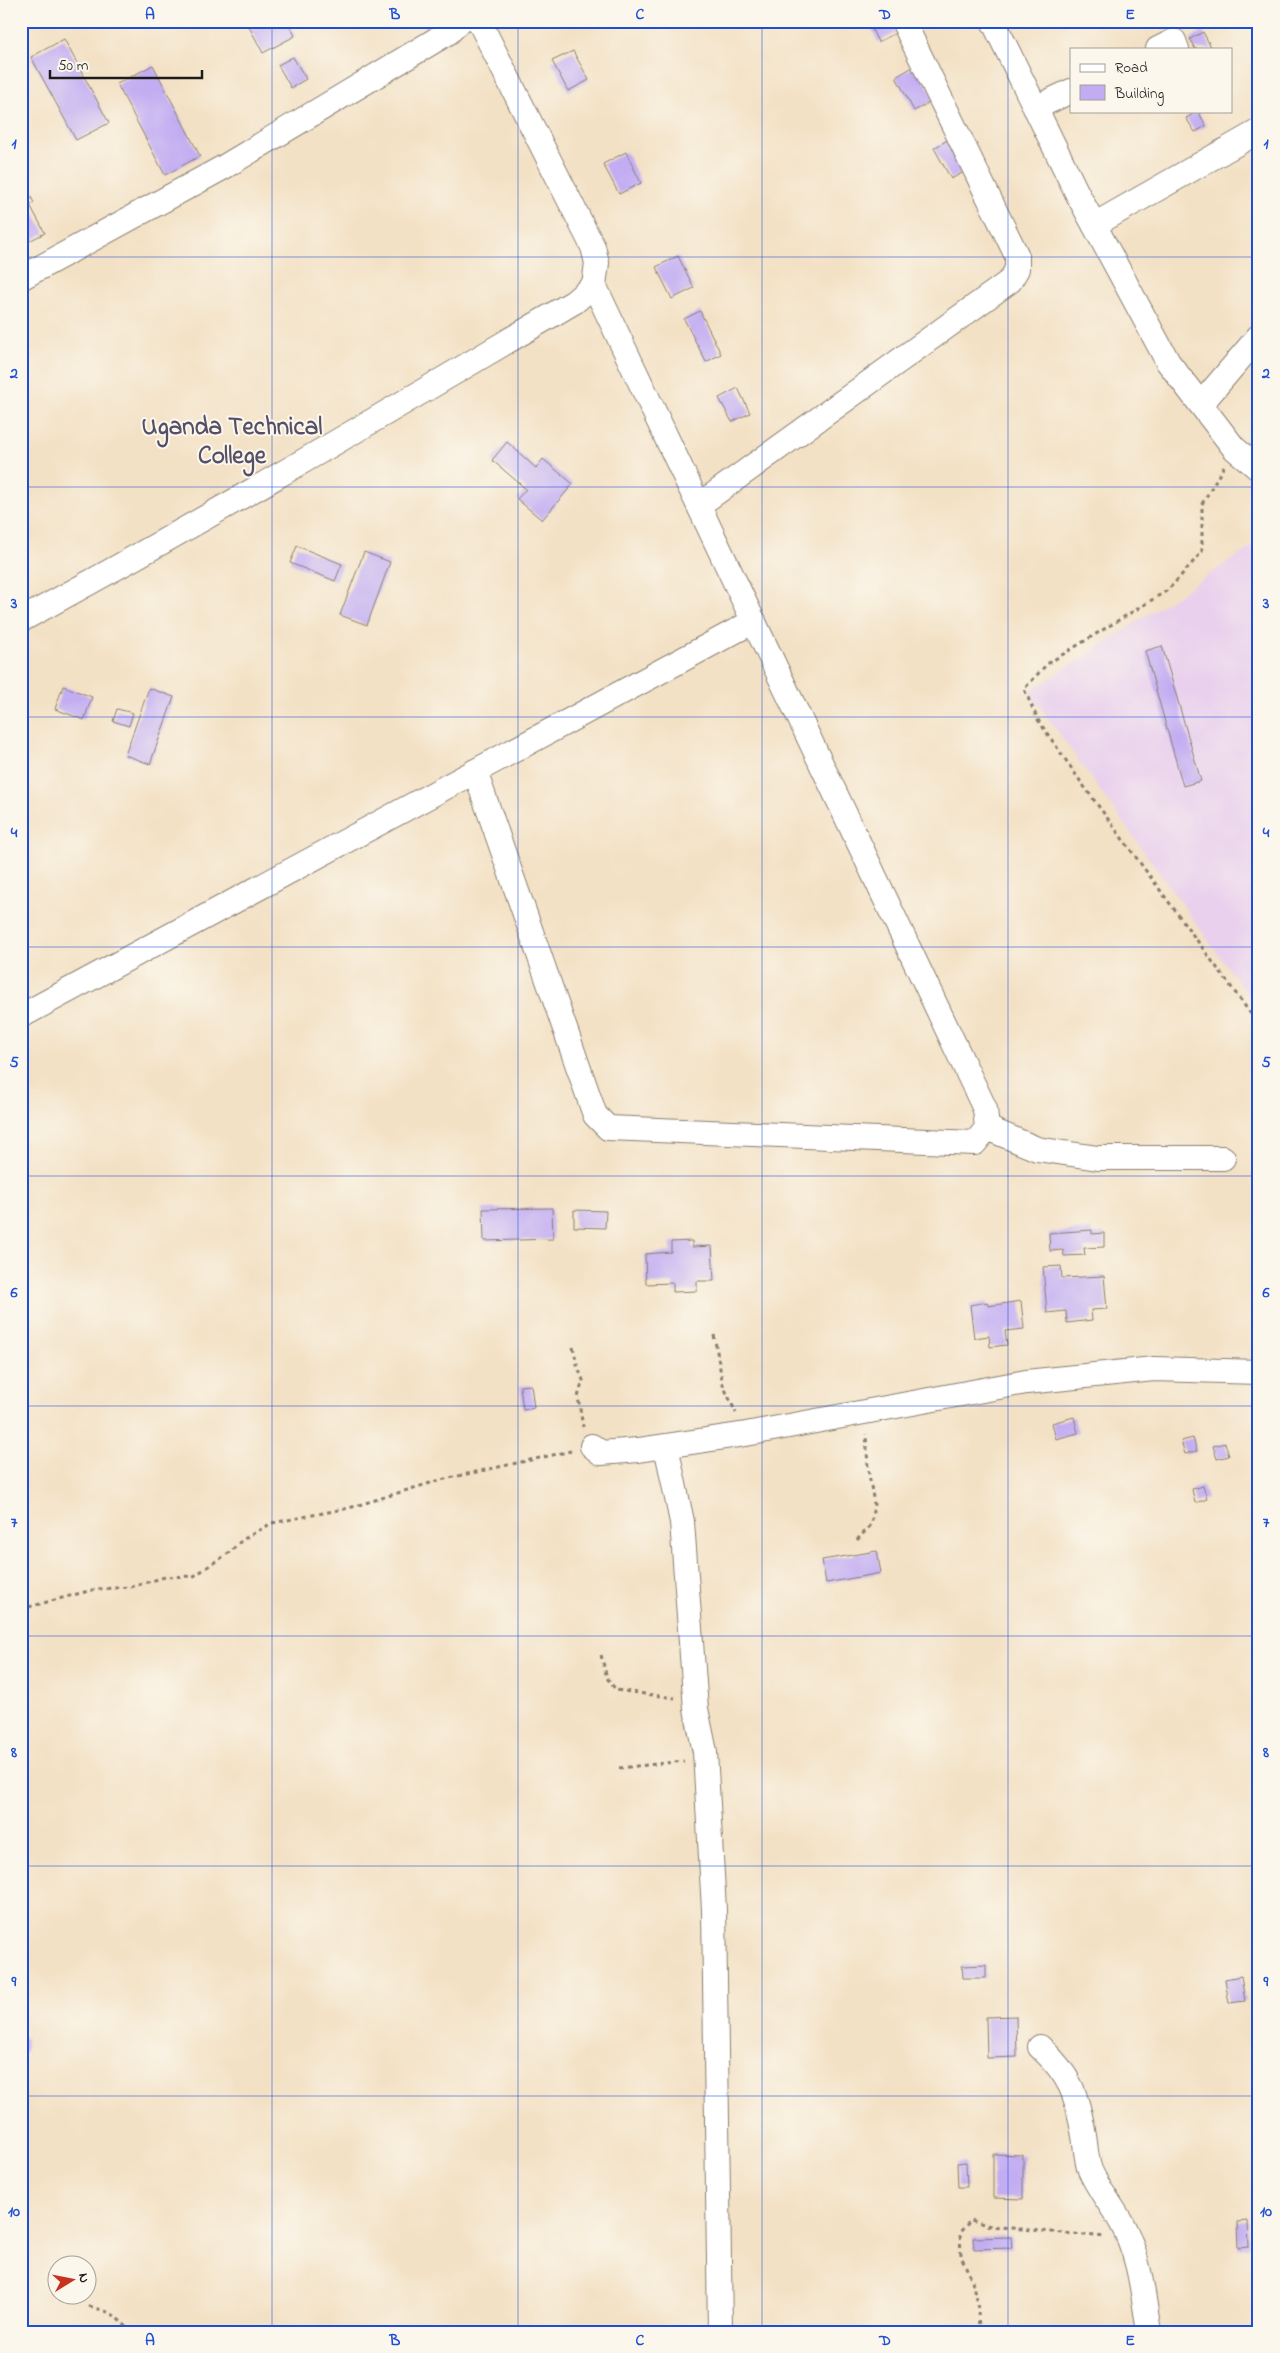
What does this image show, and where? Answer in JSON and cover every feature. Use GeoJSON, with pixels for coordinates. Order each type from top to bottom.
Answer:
{"type":"FeatureCollection","features":[{"type":"Feature","properties":{"kind":"street"},"geometry":{"type":"LineString","coordinates":[[21,278],[224,167],[449,32],[460,21]]}},
{"type":"Feature","properties":{"kind":"street"},"geometry":{"type":"LineString","coordinates":[[475,771],[595,1115],[608,1128],[975,1143],[987,1128],[985,1109],[594,284],[597,264],[593,247],[479,21]]}},
{"type":"Feature","properties":{"kind":"street"},"geometry":{"type":"LineString","coordinates":[[699,505],[1010,282],[1017,269],[1017,256],[903,21]]}},
{"type":"Feature","properties":{"kind":"street"},"geometry":{"type":"LineString","coordinates":[[993,21],[1094,225],[1168,362],[1234,448],[1259,469]]}},
{"type":"Feature","properties":{"kind":"street"},"geometry":{"type":"LineString","coordinates":[[1160,48],[1174,41],[1177,48]]}},
{"type":"Feature","properties":{"kind":"street"},"geometry":{"type":"LineString","coordinates":[[1035,108],[1070,91]]}},
{"type":"Feature","properties":{"kind":"street"},"geometry":{"type":"LineString","coordinates":[[1094,225],[1259,131]]}},
{"type":"Feature","properties":{"kind":"street"},"geometry":{"type":"LineString","coordinates":[[21,620],[295,468],[574,302],[594,284]]}},
{"type":"Feature","properties":{"kind":"street"},"geometry":{"type":"LineString","coordinates":[[1200,404],[1259,336]]}},
{"type":"Feature","properties":{"kind":"street"},"geometry":{"type":"LineString","coordinates":[[21,1016],[754,621]]}},
{"type":"Feature","properties":{"kind":"street"},"geometry":{"type":"LineString","coordinates":[[987,1128],[1037,1148],[1098,1158],[1223,1158]]}},
{"type":"Feature","properties":{"kind":"street"},"geometry":{"type":"LineString","coordinates":[[592,1446],[601,1453],[666,1446],[746,1434],[1026,1382],[1154,1369],[1259,1372]]}},
{"type":"Feature","properties":{"kind":"street"},"geometry":{"type":"LineString","coordinates":[[666,1446],[682,1522],[696,1709],[705,1752],[714,1910],[720,2332]]}},
{"type":"Feature","properties":{"kind":"street"},"geometry":{"type":"LineString","coordinates":[[1040,2047],[1058,2064],[1070,2080],[1078,2105],[1089,2168],[1102,2195],[1121,2222],[1136,2256],[1149,2332]]}},
{"type":"Feature","properties":{"kind":"path"},"geometry":{"type":"LineString","coordinates":[[1234,448],[1202,504],[1202,552],[1168,590],[1048,664],[1024,689],[1038,720],[1083,785],[1259,1025]]}},
{"type":"Feature","properties":{"kind":"path"},"geometry":{"type":"LineString","coordinates":[[714,1335],[723,1385],[746,1434]]}},
{"type":"Feature","properties":{"kind":"path"},"geometry":{"type":"LineString","coordinates":[[21,1609],[96,1589],[131,1587],[165,1576],[194,1576],[230,1552],[242,1540],[272,1523],[349,1508],[440,1480],[592,1446],[584,1431],[578,1397],[583,1380],[573,1347]]}},
{"type":"Feature","properties":{"kind":"path"},"geometry":{"type":"LineString","coordinates":[[856,1540],[871,1525],[874,1504],[865,1437],[875,1410]]}},
{"type":"Feature","properties":{"kind":"path"},"geometry":{"type":"LineString","coordinates":[[601,1655],[607,1678],[616,1690],[678,1698],[696,1709]]}},
{"type":"Feature","properties":{"kind":"path"},"geometry":{"type":"LineString","coordinates":[[619,1768],[692,1759],[705,1752]]}},
{"type":"Feature","properties":{"kind":"path"},"geometry":{"type":"LineString","coordinates":[[979,2332],[978,2309],[972,2280],[961,2256],[960,2232],[971,2220],[990,2226],[1106,2237]]}},
{"type":"Feature","properties":{"kind":"path"},"geometry":{"type":"LineString","coordinates":[[89,2306],[111,2313],[127,2327],[141,2332]]}},
{"type":"Feature","properties":{"kind":"shaded area"},"geometry":{"type":"Polygon","coordinates":[[[1259,542],[1259,1011],[1029,692],[1259,542]]]}},
{"type":"Feature","properties":{"kind":"building"},"geometry":{"type":"Polygon","coordinates":[[[246,21],[288,21],[295,36],[263,53],[246,21]]]}},
{"type":"Feature","properties":{"kind":"building"},"geometry":{"type":"Polygon","coordinates":[[[868,21],[890,21],[896,33],[878,42],[868,21]]]}},
{"type":"Feature","properties":{"kind":"building"},"geometry":{"type":"Polygon","coordinates":[[[1203,32],[1211,48],[1194,48],[1190,39],[1203,32]]]}},
{"type":"Feature","properties":{"kind":"building"},"geometry":{"type":"Polygon","coordinates":[[[64,39],[109,123],[76,140],[31,57],[64,39]]]}},
{"type":"Feature","properties":{"kind":"building"},"geometry":{"type":"Polygon","coordinates":[[[573,51],[589,80],[568,91],[552,61],[573,51]]]}},
{"type":"Feature","properties":{"kind":"building"},"geometry":{"type":"Polygon","coordinates":[[[293,57],[306,79],[291,88],[278,65],[293,57]]]}},
{"type":"Feature","properties":{"kind":"building"},"geometry":{"type":"Polygon","coordinates":[[[153,65],[200,156],[165,175],[117,84],[153,65]]]}},
{"type":"Feature","properties":{"kind":"building"},"geometry":{"type":"Polygon","coordinates":[[[916,65],[935,100],[914,111],[896,77],[916,65]]]}},
{"type":"Feature","properties":{"kind":"building"},"geometry":{"type":"Polygon","coordinates":[[[1199,112],[1206,126],[1195,132],[1186,118],[1199,112]]]}},
{"type":"Feature","properties":{"kind":"building"},"geometry":{"type":"Polygon","coordinates":[[[949,139],[966,171],[951,179],[934,148],[949,139]]]}},
{"type":"Feature","properties":{"kind":"building"},"geometry":{"type":"Polygon","coordinates":[[[626,152],[641,183],[619,194],[603,164],[626,152]]]}},
{"type":"Feature","properties":{"kind":"building"},"geometry":{"type":"Polygon","coordinates":[[[28,191],[34,203],[30,205],[45,233],[21,245],[21,195],[28,191]]]}},
{"type":"Feature","properties":{"kind":"building"},"geometry":{"type":"Polygon","coordinates":[[[678,256],[694,288],[672,299],[656,267],[678,256]]]}},
{"type":"Feature","properties":{"kind":"building"},"geometry":{"type":"Polygon","coordinates":[[[700,311],[721,354],[706,362],[684,319],[700,311]]]}},
{"type":"Feature","properties":{"kind":"building"},"geometry":{"type":"Polygon","coordinates":[[[738,388],[750,413],[732,422],[719,398],[738,388]]]}},
{"type":"Feature","properties":{"kind":"building"},"geometry":{"type":"Polygon","coordinates":[[[507,442],[536,468],[543,459],[573,484],[542,520],[517,499],[526,489],[492,460],[507,442]]]}},
{"type":"Feature","properties":{"kind":"building"},"geometry":{"type":"Polygon","coordinates":[[[297,546],[342,564],[335,581],[290,563],[297,546]]]}},
{"type":"Feature","properties":{"kind":"building"},"geometry":{"type":"Polygon","coordinates":[[[364,552],[390,562],[367,625],[340,615],[364,552]]]}},
{"type":"Feature","properties":{"kind":"building"},"geometry":{"type":"Polygon","coordinates":[[[1162,646],[1201,781],[1183,786],[1145,651],[1162,646]]]}},
{"type":"Feature","properties":{"kind":"building"},"geometry":{"type":"Polygon","coordinates":[[[63,686],[92,697],[84,720],[55,709],[63,686]]]}},
{"type":"Feature","properties":{"kind":"building"},"geometry":{"type":"Polygon","coordinates":[[[149,688],[174,697],[150,764],[125,755],[149,688]]]}},
{"type":"Feature","properties":{"kind":"building"},"geometry":{"type":"Polygon","coordinates":[[[117,709],[133,713],[129,726],[113,721],[117,709]]]}},
{"type":"Feature","properties":{"kind":"building"},"geometry":{"type":"Polygon","coordinates":[[[552,1208],[553,1239],[484,1241],[483,1209],[552,1208]]]}},
{"type":"Feature","properties":{"kind":"building"},"geometry":{"type":"Polygon","coordinates":[[[574,1210],[606,1211],[605,1228],[574,1227],[574,1210]]]}},
{"type":"Feature","properties":{"kind":"building"},"geometry":{"type":"Polygon","coordinates":[[[1092,1230],[1092,1234],[1104,1233],[1104,1247],[1084,1248],[1085,1255],[1064,1256],[1063,1250],[1050,1251],[1049,1233],[1092,1230]]]}},
{"type":"Feature","properties":{"kind":"building"},"geometry":{"type":"Polygon","coordinates":[[[692,1241],[692,1247],[712,1246],[714,1281],[697,1281],[697,1291],[673,1292],[673,1283],[646,1284],[645,1254],[671,1252],[671,1242],[692,1241]]]}},
{"type":"Feature","properties":{"kind":"building"},"geometry":{"type":"Polygon","coordinates":[[[1061,1266],[1062,1278],[1104,1276],[1107,1309],[1091,1310],[1092,1320],[1067,1323],[1066,1311],[1047,1313],[1043,1267],[1061,1266]]]}},
{"type":"Feature","properties":{"kind":"building"},"geometry":{"type":"Polygon","coordinates":[[[1021,1301],[1024,1329],[1005,1331],[1007,1345],[990,1347],[989,1336],[974,1338],[970,1305],[987,1302],[988,1306],[1021,1301]]]}},
{"type":"Feature","properties":{"kind":"building"},"geometry":{"type":"Polygon","coordinates":[[[531,1385],[534,1408],[523,1410],[520,1386],[531,1385]]]}},
{"type":"Feature","properties":{"kind":"building"},"geometry":{"type":"Polygon","coordinates":[[[1074,1417],[1078,1433],[1056,1439],[1052,1423],[1074,1417]]]}},
{"type":"Feature","properties":{"kind":"building"},"geometry":{"type":"Polygon","coordinates":[[[1193,1438],[1197,1451],[1185,1454],[1181,1441],[1193,1438]]]}},
{"type":"Feature","properties":{"kind":"building"},"geometry":{"type":"Polygon","coordinates":[[[1225,1443],[1229,1456],[1217,1459],[1213,1446],[1225,1443]]]}},
{"type":"Feature","properties":{"kind":"building"},"geometry":{"type":"Polygon","coordinates":[[[1203,1486],[1207,1499],[1195,1503],[1192,1489],[1203,1486]]]}},
{"type":"Feature","properties":{"kind":"building"},"geometry":{"type":"Polygon","coordinates":[[[877,1551],[881,1573],[826,1583],[822,1560],[877,1551]]]}},
{"type":"Feature","properties":{"kind":"building"},"geometry":{"type":"Polygon","coordinates":[[[986,1965],[986,1978],[963,1978],[962,1966],[986,1965]]]}},
{"type":"Feature","properties":{"kind":"building"},"geometry":{"type":"Polygon","coordinates":[[[1241,1976],[1245,2001],[1229,2003],[1225,1979],[1241,1976]]]}},
{"type":"Feature","properties":{"kind":"building"},"geometry":{"type":"Polygon","coordinates":[[[1016,2016],[1017,2057],[987,2058],[986,2017],[1016,2016]]]}},
{"type":"Feature","properties":{"kind":"building"},"geometry":{"type":"Polygon","coordinates":[[[21,2038],[26,2038],[26,2052],[21,2052],[21,2038]]]}},
{"type":"Feature","properties":{"kind":"building"},"geometry":{"type":"Polygon","coordinates":[[[993,2154],[1023,2155],[1023,2199],[993,2198],[993,2154]]]}},
{"type":"Feature","properties":{"kind":"building"},"geometry":{"type":"Polygon","coordinates":[[[966,2162],[967,2187],[958,2187],[957,2163],[966,2162]]]}},
{"type":"Feature","properties":{"kind":"building"},"geometry":{"type":"Polygon","coordinates":[[[1248,2221],[1249,2247],[1238,2248],[1237,2222],[1248,2221]]]}},
{"type":"Feature","properties":{"kind":"building"},"geometry":{"type":"Polygon","coordinates":[[[1011,2237],[1012,2248],[974,2249],[973,2238],[1011,2237]]]}},
{"type":"Feature","properties":{"kind":"district","name":"Uganda Technical College"},"geometry":{"type":"Point","coordinates":[232,442]}}]}
